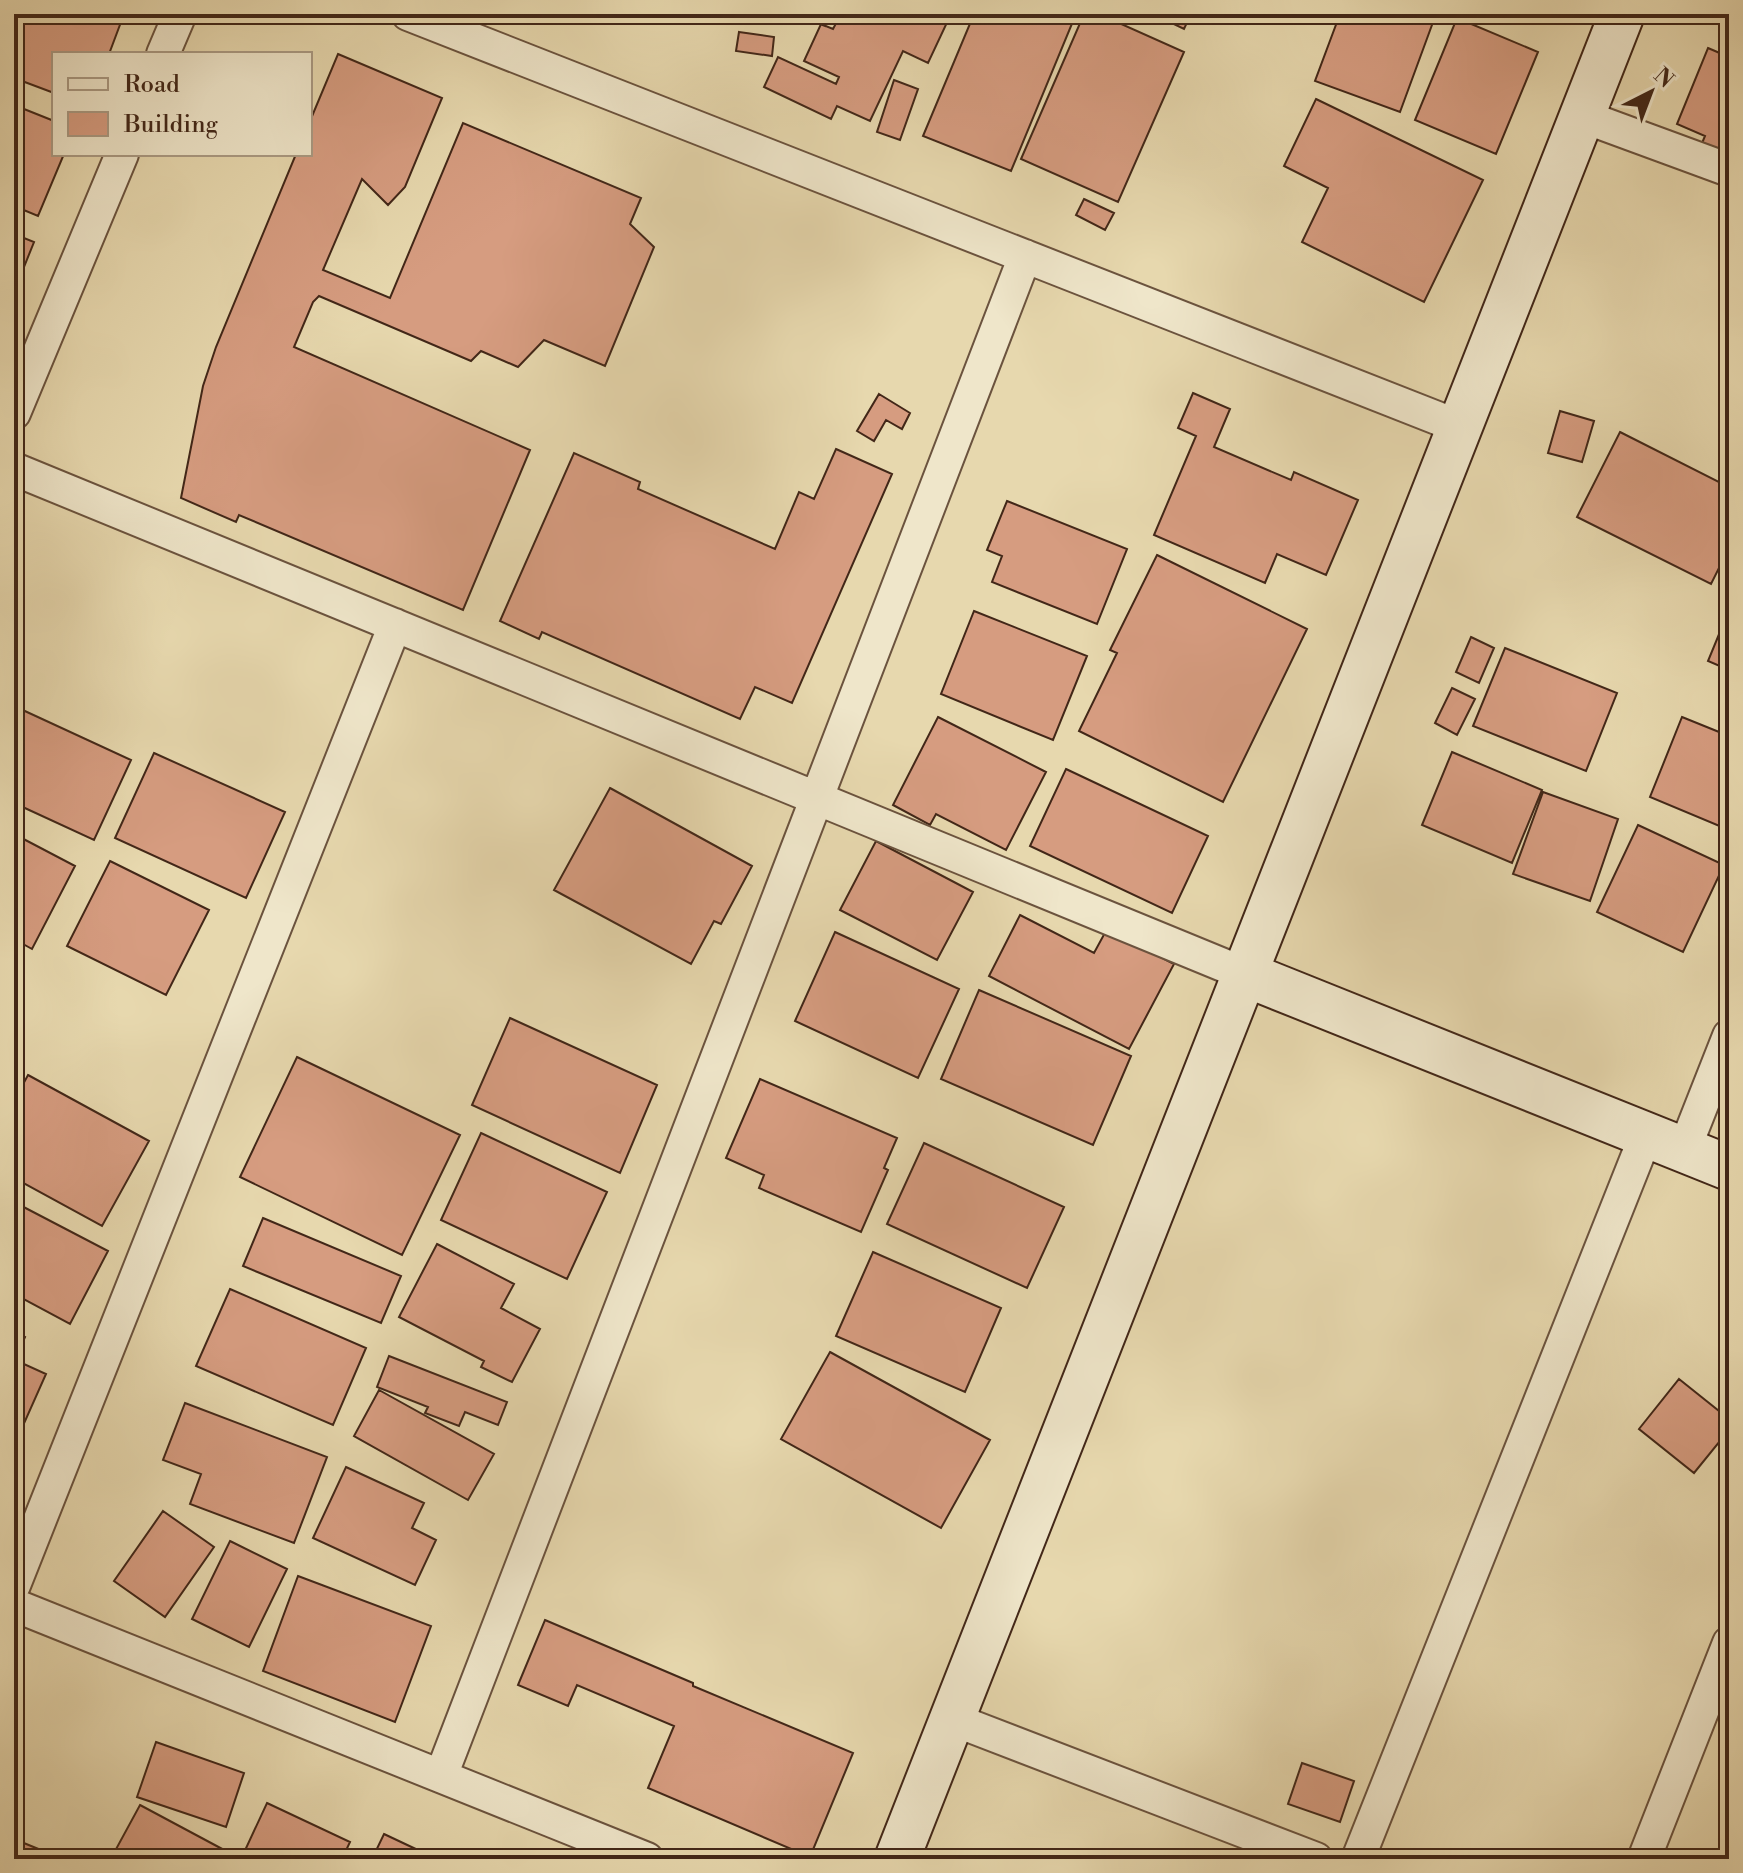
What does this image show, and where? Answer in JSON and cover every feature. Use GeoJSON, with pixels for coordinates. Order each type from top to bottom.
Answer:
{"type":"FeatureCollection","features":[{"type":"Feature","properties":{"kind":"street"},"geometry":{"type":"LineString","coordinates":[[164,52],[180,14]]}},
{"type":"Feature","properties":{"kind":"street"},"geometry":{"type":"LineString","coordinates":[[408,14],[1460,427]]}},
{"type":"Feature","properties":{"kind":"street"},"geometry":{"type":"LineString","coordinates":[[897,1859],[1622,14]]}},
{"type":"Feature","properties":{"kind":"street"},"geometry":{"type":"LineString","coordinates":[[1582,116],[1729,170]]}},
{"type":"Feature","properties":{"kind":"street"},"geometry":{"type":"LineString","coordinates":[[14,413],[121,156]]}},
{"type":"Feature","properties":{"kind":"street"},"geometry":{"type":"LineString","coordinates":[[441,1776],[1025,256]]}},
{"type":"Feature","properties":{"kind":"street"},"geometry":{"type":"LineString","coordinates":[[14,469],[1245,974],[1729,1168]]}},
{"type":"Feature","properties":{"kind":"street"},"geometry":{"type":"LineString","coordinates":[[14,1585],[395,625]]}},
{"type":"Feature","properties":{"kind":"street"},"geometry":{"type":"LineString","coordinates":[[1358,1859],[1665,1142],[1729,1036]]}},
{"type":"Feature","properties":{"kind":"street"},"geometry":{"type":"LineString","coordinates":[[14,1605],[647,1859]]}},
{"type":"Feature","properties":{"kind":"street"},"geometry":{"type":"LineString","coordinates":[[1644,1859],[1729,1643]]}},
{"type":"Feature","properties":{"kind":"street"},"geometry":{"type":"LineString","coordinates":[[952,1719],[1316,1859]]}},
{"type":"Feature","properties":{"kind":"building"},"geometry":{"type":"Polygon","coordinates":[[[14,14],[124,14],[110,52],[52,52],[52,92],[14,78],[14,14]]]}},
{"type":"Feature","properties":{"kind":"building"},"geometry":{"type":"Polygon","coordinates":[[[795,14],[830,14],[825,26],[795,14]]]}},
{"type":"Feature","properties":{"kind":"building"},"geometry":{"type":"Polygon","coordinates":[[[841,14],[951,14],[928,63],[903,51],[870,121],[837,106],[831,119],[764,87],[778,57],[836,84],[839,77],[804,61],[821,24],[833,29],[841,14]]]}},
{"type":"Feature","properties":{"kind":"building"},"geometry":{"type":"Polygon","coordinates":[[[974,14],[1076,14],[1011,171],[923,136],[974,14]]]}},
{"type":"Feature","properties":{"kind":"building"},"geometry":{"type":"Polygon","coordinates":[[[1084,14],[1099,14],[1184,52],[1118,202],[1021,159],[1084,14]]]}},
{"type":"Feature","properties":{"kind":"building"},"geometry":{"type":"Polygon","coordinates":[[[1153,14],[1191,14],[1184,29],[1153,14]]]}},
{"type":"Feature","properties":{"kind":"building"},"geometry":{"type":"Polygon","coordinates":[[[1340,14],[1436,14],[1400,112],[1315,81],[1340,14]]]}},
{"type":"Feature","properties":{"kind":"building"},"geometry":{"type":"Polygon","coordinates":[[[1457,18],[1538,52],[1496,154],[1415,120],[1457,18]]]}},
{"type":"Feature","properties":{"kind":"building"},"geometry":{"type":"Polygon","coordinates":[[[739,32],[774,37],[772,56],[736,51],[739,32]]]}},
{"type":"Feature","properties":{"kind":"building"},"geometry":{"type":"Polygon","coordinates":[[[1708,48],[1729,57],[1729,160],[1700,148],[1705,136],[1677,124],[1708,48]]]}},
{"type":"Feature","properties":{"kind":"building"},"geometry":{"type":"Polygon","coordinates":[[[338,54],[442,98],[405,187],[388,205],[362,179],[323,270],[390,298],[463,123],[641,198],[630,224],[654,247],[605,366],[544,340],[518,367],[481,351],[471,361],[319,296],[313,302],[294,347],[530,450],[463,610],[239,515],[236,522],[181,498],[203,386],[216,347],[295,156],[312,156],[312,116],[338,54]]]}},
{"type":"Feature","properties":{"kind":"building"},"geometry":{"type":"Polygon","coordinates":[[[894,80],[918,89],[900,140],[877,132],[894,80]]]}},
{"type":"Feature","properties":{"kind":"building"},"geometry":{"type":"Polygon","coordinates":[[[1316,99],[1483,180],[1424,302],[1302,242],[1328,188],[1284,166],[1316,99]]]}},
{"type":"Feature","properties":{"kind":"building"},"geometry":{"type":"Polygon","coordinates":[[[14,105],[52,120],[52,156],[63,156],[38,216],[14,206],[14,105]]]}},
{"type":"Feature","properties":{"kind":"building"},"geometry":{"type":"Polygon","coordinates":[[[1084,199],[1114,213],[1105,230],[1076,215],[1084,199]]]}},
{"type":"Feature","properties":{"kind":"building"},"geometry":{"type":"Polygon","coordinates":[[[14,234],[34,242],[14,292],[14,234]]]}},
{"type":"Feature","properties":{"kind":"building"},"geometry":{"type":"Polygon","coordinates":[[[1193,393],[1230,409],[1214,447],[1291,480],[1294,472],[1358,500],[1326,575],[1277,554],[1265,583],[1154,535],[1196,436],[1178,428],[1193,393]]]}},
{"type":"Feature","properties":{"kind":"building"},"geometry":{"type":"Polygon","coordinates":[[[879,394],[910,413],[902,429],[886,420],[874,441],[857,431],[879,394]]]}},
{"type":"Feature","properties":{"kind":"building"},"geometry":{"type":"Polygon","coordinates":[[[1560,411],[1594,421],[1582,462],[1548,453],[1560,411]]]}},
{"type":"Feature","properties":{"kind":"building"},"geometry":{"type":"Polygon","coordinates":[[[1620,432],[1729,487],[1729,548],[1711,584],[1577,517],[1620,432]]]}},
{"type":"Feature","properties":{"kind":"building"},"geometry":{"type":"Polygon","coordinates":[[[836,449],[892,474],[792,703],[755,687],[740,719],[542,632],[539,639],[500,621],[574,453],[640,482],[638,489],[775,549],[799,492],[814,499],[836,449]]]}},
{"type":"Feature","properties":{"kind":"building"},"geometry":{"type":"Polygon","coordinates":[[[1007,501],[1127,549],[1097,624],[992,582],[1002,556],[987,550],[1007,501]]]}},
{"type":"Feature","properties":{"kind":"building"},"geometry":{"type":"Polygon","coordinates":[[[1157,555],[1307,629],[1223,802],[1079,731],[1117,653],[1110,650],[1157,555]]]}},
{"type":"Feature","properties":{"kind":"building"},"geometry":{"type":"Polygon","coordinates":[[[1729,610],[1729,670],[1708,661],[1729,610]]]}},
{"type":"Feature","properties":{"kind":"building"},"geometry":{"type":"Polygon","coordinates":[[[974,611],[1087,656],[1053,740],[941,694],[974,611]]]}},
{"type":"Feature","properties":{"kind":"building"},"geometry":{"type":"Polygon","coordinates":[[[1471,637],[1494,648],[1479,683],[1456,672],[1471,637]]]}},
{"type":"Feature","properties":{"kind":"building"},"geometry":{"type":"Polygon","coordinates":[[[1505,648],[1617,693],[1586,771],[1473,726],[1505,648]]]}},
{"type":"Feature","properties":{"kind":"building"},"geometry":{"type":"Polygon","coordinates":[[[1452,688],[1475,699],[1457,735],[1435,723],[1452,688]]]}},
{"type":"Feature","properties":{"kind":"building"},"geometry":{"type":"Polygon","coordinates":[[[14,706],[131,760],[94,840],[14,803],[14,706]]]}},
{"type":"Feature","properties":{"kind":"building"},"geometry":{"type":"Polygon","coordinates":[[[938,717],[1046,772],[1006,850],[936,814],[930,825],[893,805],[938,717]]]}},
{"type":"Feature","properties":{"kind":"building"},"geometry":{"type":"Polygon","coordinates":[[[1682,717],[1729,736],[1729,830],[1650,797],[1682,717]]]}},
{"type":"Feature","properties":{"kind":"building"},"geometry":{"type":"Polygon","coordinates":[[[1452,752],[1542,790],[1512,863],[1422,825],[1452,752]]]}},
{"type":"Feature","properties":{"kind":"building"},"geometry":{"type":"Polygon","coordinates":[[[154,753],[285,812],[246,898],[115,838],[154,753]]]}},
{"type":"Feature","properties":{"kind":"building"},"geometry":{"type":"Polygon","coordinates":[[[1066,769],[1208,836],[1172,913],[1030,846],[1066,769]]]}},
{"type":"Feature","properties":{"kind":"building"},"geometry":{"type":"Polygon","coordinates":[[[610,788],[752,866],[721,924],[714,921],[691,964],[554,890],[610,788]]]}},
{"type":"Feature","properties":{"kind":"building"},"geometry":{"type":"Polygon","coordinates":[[[1543,792],[1618,819],[1590,901],[1513,874],[1543,792]]]}},
{"type":"Feature","properties":{"kind":"building"},"geometry":{"type":"Polygon","coordinates":[[[1638,825],[1724,865],[1683,952],[1597,912],[1638,825]]]}},
{"type":"Feature","properties":{"kind":"building"},"geometry":{"type":"Polygon","coordinates":[[[14,834],[75,866],[32,949],[14,939],[14,834]]]}},
{"type":"Feature","properties":{"kind":"building"},"geometry":{"type":"Polygon","coordinates":[[[876,841],[973,892],[937,960],[840,910],[876,841]]]}},
{"type":"Feature","properties":{"kind":"building"},"geometry":{"type":"Polygon","coordinates":[[[110,861],[209,910],[166,995],[67,946],[110,861]]]}},
{"type":"Feature","properties":{"kind":"building"},"geometry":{"type":"Polygon","coordinates":[[[1020,915],[1094,953],[1107,929],[1174,964],[1129,1049],[989,976],[1020,915]]]}},
{"type":"Feature","properties":{"kind":"building"},"geometry":{"type":"Polygon","coordinates":[[[835,932],[959,989],[918,1078],[795,1021],[835,932]]]}},
{"type":"Feature","properties":{"kind":"building"},"geometry":{"type":"Polygon","coordinates":[[[979,990],[1131,1056],[1093,1145],[941,1079],[979,990]]]}},
{"type":"Feature","properties":{"kind":"building"},"geometry":{"type":"Polygon","coordinates":[[[510,1018],[657,1085],[620,1173],[472,1105],[510,1018]]]}},
{"type":"Feature","properties":{"kind":"building"},"geometry":{"type":"Polygon","coordinates":[[[297,1057],[460,1135],[402,1255],[240,1177],[297,1057]]]}},
{"type":"Feature","properties":{"kind":"building"},"geometry":{"type":"Polygon","coordinates":[[[28,1075],[149,1141],[102,1226],[14,1178],[14,1101],[28,1075]]]}},
{"type":"Feature","properties":{"kind":"building"},"geometry":{"type":"Polygon","coordinates":[[[760,1079],[897,1138],[884,1168],[888,1170],[861,1232],[759,1188],[764,1175],[726,1158],[760,1079]]]}},
{"type":"Feature","properties":{"kind":"building"},"geometry":{"type":"Polygon","coordinates":[[[481,1133],[607,1192],[567,1279],[441,1220],[481,1133]]]}},
{"type":"Feature","properties":{"kind":"building"},"geometry":{"type":"Polygon","coordinates":[[[924,1143],[1064,1207],[1027,1288],[887,1224],[924,1143]]]}},
{"type":"Feature","properties":{"kind":"building"},"geometry":{"type":"Polygon","coordinates":[[[14,1202],[108,1251],[70,1324],[14,1294],[14,1202]]]}},
{"type":"Feature","properties":{"kind":"building"},"geometry":{"type":"Polygon","coordinates":[[[263,1218],[401,1276],[381,1323],[243,1266],[263,1218]]]}},
{"type":"Feature","properties":{"kind":"building"},"geometry":{"type":"Polygon","coordinates":[[[437,1244],[514,1284],[501,1308],[540,1329],[512,1382],[481,1367],[484,1361],[399,1317],[437,1244]]]}},
{"type":"Feature","properties":{"kind":"building"},"geometry":{"type":"Polygon","coordinates":[[[873,1252],[1001,1308],[965,1392],[836,1336],[873,1252]]]}},
{"type":"Feature","properties":{"kind":"building"},"geometry":{"type":"Polygon","coordinates":[[[230,1289],[366,1348],[333,1425],[196,1366],[230,1289]]]}},
{"type":"Feature","properties":{"kind":"building"},"geometry":{"type":"Polygon","coordinates":[[[14,1332],[25,1337],[15,1360],[46,1374],[18,1437],[14,1435],[14,1332]]]}},
{"type":"Feature","properties":{"kind":"building"},"geometry":{"type":"Polygon","coordinates":[[[830,1352],[990,1440],[941,1528],[781,1439],[830,1352]]]}},
{"type":"Feature","properties":{"kind":"building"},"geometry":{"type":"Polygon","coordinates":[[[389,1356],[507,1402],[498,1425],[465,1412],[459,1426],[425,1413],[428,1407],[377,1387],[389,1356]]]}},
{"type":"Feature","properties":{"kind":"building"},"geometry":{"type":"Polygon","coordinates":[[[1679,1379],[1729,1419],[1729,1430],[1694,1473],[1639,1429],[1679,1379]]]}},
{"type":"Feature","properties":{"kind":"building"},"geometry":{"type":"Polygon","coordinates":[[[379,1390],[494,1454],[468,1500],[354,1436],[379,1390]]]}},
{"type":"Feature","properties":{"kind":"building"},"geometry":{"type":"Polygon","coordinates":[[[185,1403],[327,1457],[294,1543],[190,1504],[201,1474],[163,1460],[185,1403]]]}},
{"type":"Feature","properties":{"kind":"building"},"geometry":{"type":"Polygon","coordinates":[[[346,1467],[424,1503],[412,1528],[436,1540],[415,1585],[313,1538],[346,1467]]]}},
{"type":"Feature","properties":{"kind":"building"},"geometry":{"type":"Polygon","coordinates":[[[163,1511],[214,1547],[165,1617],[114,1581],[163,1511]]]}},
{"type":"Feature","properties":{"kind":"building"},"geometry":{"type":"Polygon","coordinates":[[[230,1541],[287,1569],[249,1647],[192,1619],[230,1541]]]}},
{"type":"Feature","properties":{"kind":"building"},"geometry":{"type":"Polygon","coordinates":[[[298,1576],[431,1626],[395,1722],[263,1671],[298,1576]]]}},
{"type":"Feature","properties":{"kind":"building"},"geometry":{"type":"Polygon","coordinates":[[[545,1620],[853,1753],[810,1857],[648,1788],[674,1726],[577,1685],[568,1706],[518,1685],[545,1620]]]}},
{"type":"Feature","properties":{"kind":"building"},"geometry":{"type":"Polygon","coordinates":[[[156,1742],[244,1773],[226,1827],[137,1797],[156,1742]]]}},
{"type":"Feature","properties":{"kind":"building"},"geometry":{"type":"Polygon","coordinates":[[[1302,1763],[1354,1781],[1340,1822],[1288,1804],[1302,1763]]]}},
{"type":"Feature","properties":{"kind":"building"},"geometry":{"type":"Polygon","coordinates":[[[267,1803],[350,1842],[342,1859],[241,1859],[267,1803]]]}},
{"type":"Feature","properties":{"kind":"building"},"geometry":{"type":"Polygon","coordinates":[[[140,1805],[226,1851],[221,1859],[130,1859],[115,1851],[140,1805]]]}},
{"type":"Feature","properties":{"kind":"building"},"geometry":{"type":"Polygon","coordinates":[[[384,1834],[437,1859],[372,1859],[384,1834]]]}},
{"type":"Feature","properties":{"kind":"building"},"geometry":{"type":"Polygon","coordinates":[[[14,1839],[63,1859],[14,1859],[14,1839]]]}}]}
